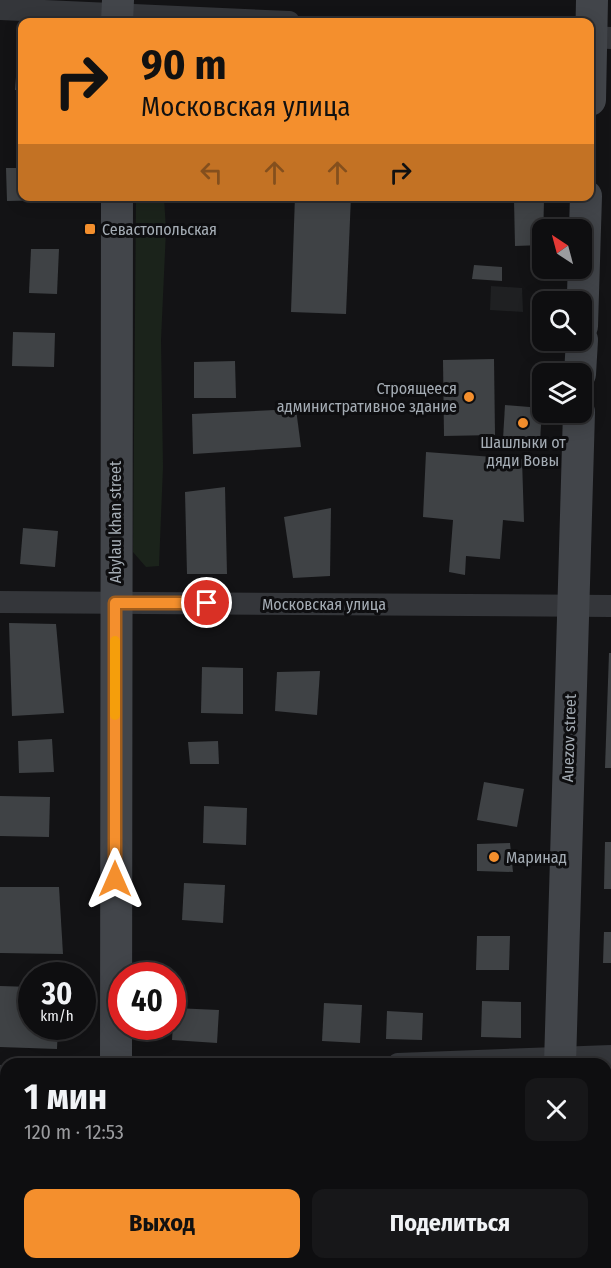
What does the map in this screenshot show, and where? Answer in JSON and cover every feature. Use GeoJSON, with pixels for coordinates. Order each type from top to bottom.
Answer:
{"type":"FeatureCollection","features":[{"type":"Feature","properties":{"kind":"main road"},"geometry":{"type":"LineString","coordinates":[[592,0],[597,38],[594,65]]}},
{"type":"Feature","properties":{"kind":"main road","name":"Abylau khan street"},"geometry":{"type":"LineString","coordinates":[[116,1058],[117,201]]}},
{"type":"Feature","properties":{"kind":"main road"},"geometry":{"type":"LineString","coordinates":[[583,291],[586,201]]}},
{"type":"Feature","properties":{"kind":"main road","name":"Auezov street"},"geometry":{"type":"LineString","coordinates":[[560,1058],[579,423]]}},
{"type":"Feature","properties":{"kind":"street"},"geometry":{"type":"LineString","coordinates":[[0,9],[220,18]]}},
{"type":"Feature","properties":{"kind":"street","name":"Московская улица"},"geometry":{"type":"LineString","coordinates":[[0,602],[611,606]]}},
{"type":"Feature","properties":{"kind":"street"},"geometry":{"type":"LineString","coordinates":[[586,1058],[611,1056]]}},
{"type":"Feature","properties":{"kind":"shaded area"},"geometry":{"type":"Polygon","coordinates":[[[136,201],[164,201],[166,230],[161,340],[163,467],[159,566],[146,567],[133,552],[136,201]]]}},
{"type":"Feature","properties":{"kind":"shaded area"},"geometry":{"type":"Polygon","coordinates":[[[491,286],[522,288],[523,312],[490,310],[491,286]]]}},
{"type":"Feature","properties":{"kind":"building"},"geometry":{"type":"Polygon","coordinates":[[[18,51],[18,90],[15,90],[18,51]]]}},
{"type":"Feature","properties":{"kind":"building"},"geometry":{"type":"Polygon","coordinates":[[[6,168],[18,168],[18,201],[7,201],[6,168]]]}},
{"type":"Feature","properties":{"kind":"building"},"geometry":{"type":"Polygon","coordinates":[[[295,201],[351,201],[346,314],[291,312],[295,201]]]}},
{"type":"Feature","properties":{"kind":"building"},"geometry":{"type":"Polygon","coordinates":[[[459,201],[485,201],[485,203],[459,201]]]}},
{"type":"Feature","properties":{"kind":"building"},"geometry":{"type":"Polygon","coordinates":[[[514,201],[544,201],[544,219],[532,219],[532,245],[515,246],[514,201]]]}},
{"type":"Feature","properties":{"kind":"building"},"geometry":{"type":"Polygon","coordinates":[[[31,249],[59,249],[57,294],[29,293],[31,249]]]}},
{"type":"Feature","properties":{"kind":"building"},"geometry":{"type":"Polygon","coordinates":[[[474,265],[502,267],[502,281],[472,279],[474,265]]]}},
{"type":"Feature","properties":{"kind":"building"},"geometry":{"type":"Polygon","coordinates":[[[13,332],[55,333],[54,367],[12,366],[13,332]]]}},
{"type":"Feature","properties":{"kind":"building","name":"Строящееся административное здание"},"geometry":{"type":"Polygon","coordinates":[[[494,359],[495,435],[444,436],[443,360],[494,359]]]}},
{"type":"Feature","properties":{"kind":"building"},"geometry":{"type":"Polygon","coordinates":[[[235,361],[236,398],[194,398],[194,362],[235,361]]]}},
{"type":"Feature","properties":{"kind":"building","name":"Шашлыки от дяди Вовы"},"geometry":{"type":"Polygon","coordinates":[[[505,405],[532,407],[532,423],[541,423],[540,442],[503,439],[505,405]]]}},
{"type":"Feature","properties":{"kind":"building"},"geometry":{"type":"Polygon","coordinates":[[[296,409],[301,447],[193,454],[192,414],[296,409]]]}},
{"type":"Feature","properties":{"kind":"building"},"geometry":{"type":"Polygon","coordinates":[[[426,452],[522,459],[524,522],[503,520],[500,559],[466,556],[465,575],[449,572],[453,520],[423,517],[426,452]]]}},
{"type":"Feature","properties":{"kind":"building"},"geometry":{"type":"Polygon","coordinates":[[[225,487],[227,574],[187,574],[185,492],[225,487]]]}},
{"type":"Feature","properties":{"kind":"building"},"geometry":{"type":"Polygon","coordinates":[[[331,508],[330,576],[293,578],[284,517],[331,508]]]}},
{"type":"Feature","properties":{"kind":"building"},"geometry":{"type":"Polygon","coordinates":[[[23,528],[58,531],[55,567],[20,564],[23,528]]]}},
{"type":"Feature","properties":{"kind":"building"},"geometry":{"type":"Polygon","coordinates":[[[9,623],[56,624],[64,713],[12,716],[9,623]]]}},
{"type":"Feature","properties":{"kind":"building"},"geometry":{"type":"Polygon","coordinates":[[[609,653],[611,653],[611,768],[605,768],[609,653]]]}},
{"type":"Feature","properties":{"kind":"building"},"geometry":{"type":"Polygon","coordinates":[[[202,667],[243,668],[243,714],[201,713],[202,667]]]}},
{"type":"Feature","properties":{"kind":"building"},"geometry":{"type":"Polygon","coordinates":[[[320,671],[317,715],[275,711],[277,672],[320,671]]]}},
{"type":"Feature","properties":{"kind":"building"},"geometry":{"type":"Polygon","coordinates":[[[52,739],[54,772],[19,773],[18,741],[52,739]]]}},
{"type":"Feature","properties":{"kind":"building"},"geometry":{"type":"Polygon","coordinates":[[[218,741],[219,764],[190,764],[188,742],[218,741]]]}},
{"type":"Feature","properties":{"kind":"building"},"geometry":{"type":"Polygon","coordinates":[[[484,782],[524,789],[517,827],[477,820],[484,782]]]}},
{"type":"Feature","properties":{"kind":"building"},"geometry":{"type":"Polygon","coordinates":[[[0,796],[50,797],[49,837],[0,836],[0,796]]]}},
{"type":"Feature","properties":{"kind":"building"},"geometry":{"type":"Polygon","coordinates":[[[204,806],[247,808],[246,845],[203,843],[204,806]]]}},
{"type":"Feature","properties":{"kind":"building"},"geometry":{"type":"Polygon","coordinates":[[[605,842],[611,842],[611,889],[604,889],[605,842]]]}},
{"type":"Feature","properties":{"kind":"building","name":"Маринад"},"geometry":{"type":"Polygon","coordinates":[[[510,843],[513,872],[477,871],[477,844],[510,843]]]}},
{"type":"Feature","properties":{"kind":"building"},"geometry":{"type":"Polygon","coordinates":[[[184,883],[225,885],[223,923],[182,920],[184,883]]]}},
{"type":"Feature","properties":{"kind":"building"},"geometry":{"type":"Polygon","coordinates":[[[0,887],[59,887],[63,954],[0,953],[0,887]]]}},
{"type":"Feature","properties":{"kind":"building"},"geometry":{"type":"Polygon","coordinates":[[[604,932],[611,932],[611,963],[603,963],[604,932]]]}},
{"type":"Feature","properties":{"kind":"building"},"geometry":{"type":"Polygon","coordinates":[[[477,936],[510,936],[509,970],[476,970],[477,936]]]}},
{"type":"Feature","properties":{"kind":"building"},"geometry":{"type":"Polygon","coordinates":[[[0,986],[18,987],[18,1040],[57,1040],[57,1049],[0,1047],[0,986]]]}},
{"type":"Feature","properties":{"kind":"building"},"geometry":{"type":"Polygon","coordinates":[[[482,1001],[521,1002],[521,1038],[481,1037],[482,1001]]]}},
{"type":"Feature","properties":{"kind":"building"},"geometry":{"type":"Polygon","coordinates":[[[324,1003],[362,1005],[360,1043],[322,1041],[324,1003]]]}},
{"type":"Feature","properties":{"kind":"building"},"geometry":{"type":"Polygon","coordinates":[[[186,1009],[219,1010],[217,1043],[172,1040],[186,1040],[186,1009]]]}},
{"type":"Feature","properties":{"kind":"building"},"geometry":{"type":"Polygon","coordinates":[[[387,1011],[423,1013],[422,1040],[386,1039],[387,1011]]]}},
{"type":"Feature","properties":{"kind":"slow traffic"},"geometry":{"type":"LineString","coordinates":[[115,641],[115,715]]}},
{"type":"Feature","properties":{"kind":"place","name":"Севастопольская"},"geometry":{"type":"Point","coordinates":[90,229]}},
{"type":"Feature","properties":{"kind":"place","name":"Строящееся административное здание"},"geometry":{"type":"Point","coordinates":[469,397]}},
{"type":"Feature","properties":{"kind":"place","name":"Шашлыки от дяди Вовы"},"geometry":{"type":"Point","coordinates":[523,423]}},
{"type":"Feature","properties":{"kind":"place","name":"Маринад"},"geometry":{"type":"Point","coordinates":[494,857]}},
{"type":"Feature","properties":{"kind":"route"},"geometry":{"type":"LineString","coordinates":[[115,879],[115,603],[207,603]]}}]}
